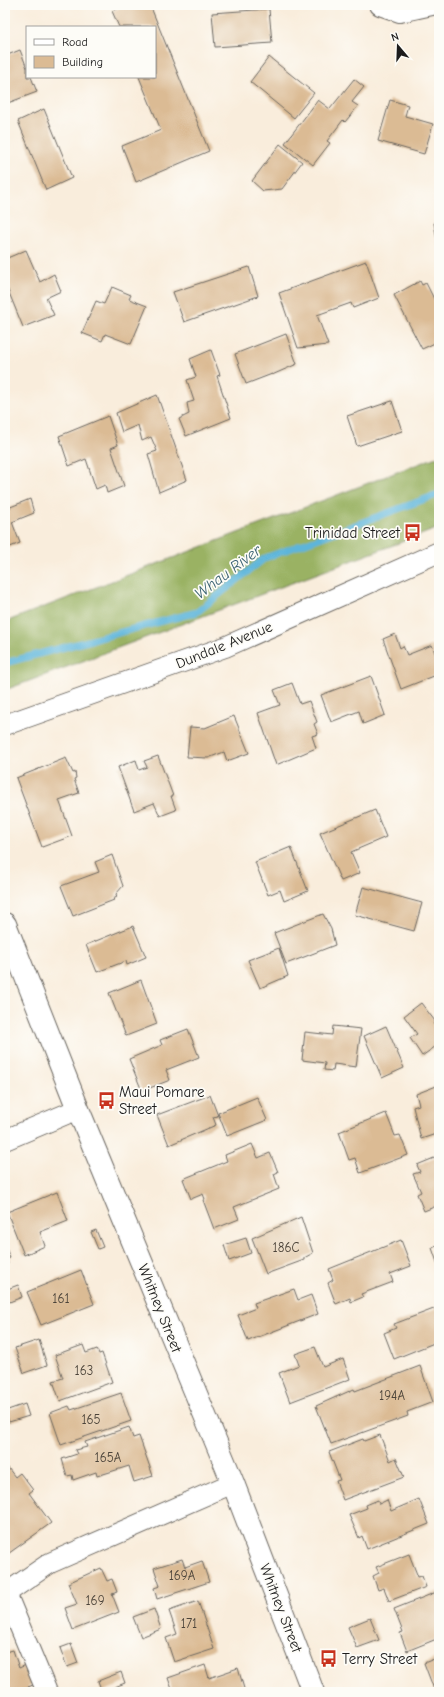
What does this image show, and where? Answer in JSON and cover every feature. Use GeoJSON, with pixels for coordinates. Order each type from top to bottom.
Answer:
{"type":"FeatureCollection","features":[{"type":"Feature","properties":{"kind":"street"},"geometry":{"type":"LineString","coordinates":[[380,5],[400,12],[432,5]]}},
{"type":"Feature","properties":{"kind":"street","name":"Dundale Avenue"},"geometry":{"type":"LineString","coordinates":[[5,725],[226,647],[439,552]]}},
{"type":"Feature","properties":{"kind":"street","name":"Whitney Street"},"geometry":{"type":"LineString","coordinates":[[5,924],[78,1109],[233,1483],[313,1692]]}},
{"type":"Feature","properties":{"kind":"street"},"geometry":{"type":"LineString","coordinates":[[5,1140],[78,1109]]}},
{"type":"Feature","properties":{"kind":"street"},"geometry":{"type":"LineString","coordinates":[[47,1692],[6,1593],[50,1563],[233,1483]]}},
{"type":"Feature","properties":{"kind":"green space"},"geometry":{"type":"Polygon","coordinates":[[[439,456],[439,528],[5,690],[5,622],[439,456]]]}},
{"type":"Feature","properties":{"kind":"building"},"geometry":{"type":"Polygon","coordinates":[[[126,5],[150,5],[209,151],[136,182],[122,146],[161,130],[139,78],[156,78],[156,26],[119,26],[112,11],[126,5]]]}},
{"type":"Feature","properties":{"kind":"building"},"geometry":{"type":"Polygon","coordinates":[[[269,9],[272,43],[215,47],[212,13],[269,9]]]}},
{"type":"Feature","properties":{"kind":"building"},"geometry":{"type":"Polygon","coordinates":[[[20,50],[26,65],[26,78],[31,78],[37,92],[5,104],[5,56],[20,50]]]}},
{"type":"Feature","properties":{"kind":"building"},"geometry":{"type":"Polygon","coordinates":[[[269,57],[314,93],[294,118],[250,82],[269,57]]]}},
{"type":"Feature","properties":{"kind":"building"},"geometry":{"type":"Polygon","coordinates":[[[354,79],[364,87],[352,102],[358,106],[345,122],[343,120],[327,141],[330,143],[313,165],[285,143],[318,100],[330,109],[354,79]]]}},
{"type":"Feature","properties":{"kind":"building"},"geometry":{"type":"Polygon","coordinates":[[[390,100],[408,105],[405,116],[433,124],[424,154],[378,141],[390,100]]]}},
{"type":"Feature","properties":{"kind":"building"},"geometry":{"type":"Polygon","coordinates":[[[44,109],[72,178],[46,190],[18,121],[44,109]]]}},
{"type":"Feature","properties":{"kind":"building"},"geometry":{"type":"Polygon","coordinates":[[[280,144],[302,162],[282,189],[263,191],[252,181],[280,144]]]}},
{"type":"Feature","properties":{"kind":"building"},"geometry":{"type":"Polygon","coordinates":[[[439,222],[439,246],[438,246],[434,223],[439,222]]]}},
{"type":"Feature","properties":{"kind":"building"},"geometry":{"type":"Polygon","coordinates":[[[26,250],[40,282],[54,274],[61,291],[46,298],[54,315],[23,327],[5,283],[5,259],[26,250]]]}},
{"type":"Feature","properties":{"kind":"building"},"geometry":{"type":"Polygon","coordinates":[[[366,261],[379,298],[353,308],[351,303],[317,315],[328,345],[298,348],[279,293],[366,261]]]}},
{"type":"Feature","properties":{"kind":"building"},"geometry":{"type":"Polygon","coordinates":[[[249,267],[258,296],[184,322],[173,292],[249,267]]]}},
{"type":"Feature","properties":{"kind":"building"},"geometry":{"type":"Polygon","coordinates":[[[420,281],[422,285],[426,283],[439,309],[439,341],[422,349],[394,295],[420,281]]]}},
{"type":"Feature","properties":{"kind":"building"},"geometry":{"type":"Polygon","coordinates":[[[112,287],[131,295],[129,299],[147,306],[131,344],[105,334],[102,341],[82,333],[96,301],[104,304],[112,287]]]}},
{"type":"Feature","properties":{"kind":"building"},"geometry":{"type":"Polygon","coordinates":[[[286,334],[297,364],[246,384],[235,354],[286,334]]]}},
{"type":"Feature","properties":{"kind":"building"},"geometry":{"type":"Polygon","coordinates":[[[211,350],[220,375],[217,376],[231,418],[186,436],[179,419],[189,414],[187,403],[194,401],[187,380],[196,377],[190,359],[211,350]]]}},
{"type":"Feature","properties":{"kind":"building"},"geometry":{"type":"Polygon","coordinates":[[[157,395],[187,480],[159,492],[148,454],[157,451],[151,437],[142,441],[138,425],[122,432],[116,413],[157,395]]]}},
{"type":"Feature","properties":{"kind":"building"},"geometry":{"type":"Polygon","coordinates":[[[392,401],[402,431],[357,446],[347,416],[392,401]]]}},
{"type":"Feature","properties":{"kind":"building"},"geometry":{"type":"Polygon","coordinates":[[[108,416],[118,445],[111,448],[124,486],[107,493],[105,485],[96,489],[86,459],[69,466],[59,436],[108,416]]]}},
{"type":"Feature","properties":{"kind":"building"},"geometry":{"type":"Polygon","coordinates":[[[30,499],[34,513],[12,522],[20,543],[5,549],[5,500],[8,508],[30,499]]]}},
{"type":"Feature","properties":{"kind":"building"},"geometry":{"type":"Polygon","coordinates":[[[395,634],[400,648],[403,646],[407,655],[432,645],[439,663],[439,674],[401,689],[383,639],[395,634]]]}},
{"type":"Feature","properties":{"kind":"building"},"geometry":{"type":"Polygon","coordinates":[[[371,676],[385,715],[363,724],[359,711],[331,722],[321,695],[371,676]]]}},
{"type":"Feature","properties":{"kind":"building"},"geometry":{"type":"Polygon","coordinates":[[[292,683],[300,704],[309,701],[317,722],[314,724],[318,734],[312,736],[316,748],[276,765],[258,713],[280,705],[274,690],[292,683]]]}},
{"type":"Feature","properties":{"kind":"building"},"geometry":{"type":"Polygon","coordinates":[[[234,716],[249,753],[227,761],[224,752],[208,758],[187,757],[190,727],[205,728],[234,716]]]}},
{"type":"Feature","properties":{"kind":"building"},"geometry":{"type":"Polygon","coordinates":[[[158,756],[173,796],[171,796],[176,810],[160,816],[154,803],[134,811],[118,767],[136,760],[139,770],[147,767],[144,761],[158,756]]]}},
{"type":"Feature","properties":{"kind":"building"},"geometry":{"type":"Polygon","coordinates":[[[66,758],[73,773],[75,772],[76,778],[74,779],[79,793],[59,800],[72,836],[42,847],[16,778],[66,758]]]}},
{"type":"Feature","properties":{"kind":"building"},"geometry":{"type":"Polygon","coordinates":[[[375,810],[386,837],[351,852],[360,873],[341,881],[320,833],[375,810]]]}},
{"type":"Feature","properties":{"kind":"building"},"geometry":{"type":"Polygon","coordinates":[[[291,847],[308,891],[284,901],[280,890],[268,895],[255,862],[291,847]]]}},
{"type":"Feature","properties":{"kind":"building"},"geometry":{"type":"Polygon","coordinates":[[[112,855],[123,886],[116,894],[117,897],[113,899],[114,900],[73,916],[61,886],[99,872],[95,862],[112,855]]]}},
{"type":"Feature","properties":{"kind":"building"},"geometry":{"type":"Polygon","coordinates":[[[363,887],[422,903],[414,931],[355,915],[363,887]]]}},
{"type":"Feature","properties":{"kind":"building"},"geometry":{"type":"Polygon","coordinates":[[[323,914],[331,929],[335,945],[286,964],[274,933],[323,914]]]}},
{"type":"Feature","properties":{"kind":"building"},"geometry":{"type":"Polygon","coordinates":[[[133,926],[146,957],[127,965],[126,961],[97,972],[86,945],[133,926]]]}},
{"type":"Feature","properties":{"kind":"building"},"geometry":{"type":"Polygon","coordinates":[[[279,948],[288,976],[260,988],[248,960],[279,948]]]}},
{"type":"Feature","properties":{"kind":"building"},"geometry":{"type":"Polygon","coordinates":[[[141,980],[157,1024],[126,1036],[109,993],[141,980]]]}},
{"type":"Feature","properties":{"kind":"building"},"geometry":{"type":"Polygon","coordinates":[[[421,1003],[435,1021],[433,1023],[439,1032],[439,1044],[422,1056],[410,1038],[417,1034],[404,1016],[421,1003]]]}},
{"type":"Feature","properties":{"kind":"building"},"geometry":{"type":"Polygon","coordinates":[[[333,1026],[361,1029],[356,1067],[334,1064],[333,1071],[324,1070],[325,1063],[302,1060],[305,1032],[332,1035],[333,1026]]]}},
{"type":"Feature","properties":{"kind":"building"},"geometry":{"type":"Polygon","coordinates":[[[386,1026],[404,1068],[382,1078],[364,1036],[386,1026]]]}},
{"type":"Feature","properties":{"kind":"building"},"geometry":{"type":"Polygon","coordinates":[[[188,1029],[199,1057],[166,1070],[170,1080],[142,1091],[129,1059],[162,1045],[160,1040],[188,1029]]]}},
{"type":"Feature","properties":{"kind":"building"},"geometry":{"type":"Polygon","coordinates":[[[439,1085],[439,1133],[421,1139],[413,1107],[419,1105],[416,1094],[439,1085]]]}},
{"type":"Feature","properties":{"kind":"building"},"geometry":{"type":"Polygon","coordinates":[[[210,1095],[218,1116],[213,1117],[216,1125],[169,1145],[157,1115],[210,1095]]]}},
{"type":"Feature","properties":{"kind":"building"},"geometry":{"type":"Polygon","coordinates":[[[257,1097],[267,1120],[227,1136],[218,1113],[257,1097]]]}},
{"type":"Feature","properties":{"kind":"building"},"geometry":{"type":"Polygon","coordinates":[[[386,1113],[395,1136],[400,1135],[408,1155],[360,1173],[355,1158],[349,1160],[339,1132],[386,1113]]]}},
{"type":"Feature","properties":{"kind":"building"},"geometry":{"type":"Polygon","coordinates":[[[252,1144],[258,1158],[270,1153],[278,1172],[274,1174],[279,1189],[234,1207],[239,1219],[214,1229],[203,1200],[205,1199],[203,1194],[191,1199],[183,1179],[227,1161],[225,1155],[252,1144]]]}},
{"type":"Feature","properties":{"kind":"building"},"geometry":{"type":"Polygon","coordinates":[[[439,1156],[439,1205],[424,1211],[417,1194],[421,1192],[413,1174],[420,1172],[417,1165],[439,1156]]]}},
{"type":"Feature","properties":{"kind":"building"},"geometry":{"type":"Polygon","coordinates":[[[57,1192],[68,1221],[40,1232],[45,1246],[24,1255],[7,1212],[57,1192]]]}},
{"type":"Feature","properties":{"kind":"building"},"geometry":{"type":"Polygon","coordinates":[[[301,1217],[313,1253],[304,1258],[304,1260],[266,1274],[252,1238],[301,1217]]]}},
{"type":"Feature","properties":{"kind":"building"},"geometry":{"type":"Polygon","coordinates":[[[96,1230],[103,1247],[98,1249],[91,1232],[96,1230]]]}},
{"type":"Feature","properties":{"kind":"building"},"geometry":{"type":"Polygon","coordinates":[[[246,1238],[251,1253],[229,1261],[224,1245],[246,1238]]]}},
{"type":"Feature","properties":{"kind":"building"},"geometry":{"type":"Polygon","coordinates":[[[401,1240],[411,1266],[390,1274],[393,1282],[361,1294],[363,1297],[351,1302],[350,1298],[336,1304],[328,1283],[333,1280],[329,1269],[401,1240]]]}},
{"type":"Feature","properties":{"kind":"building"},"geometry":{"type":"Polygon","coordinates":[[[439,1245],[439,1268],[432,1248],[439,1245]]]}},
{"type":"Feature","properties":{"kind":"building"},"geometry":{"type":"Polygon","coordinates":[[[5,1246],[10,1258],[7,1259],[8,1264],[5,1265],[5,1246]]]}},
{"type":"Feature","properties":{"kind":"building"},"geometry":{"type":"Polygon","coordinates":[[[81,1270],[94,1304],[41,1325],[27,1292],[81,1270]]]}},
{"type":"Feature","properties":{"kind":"building"},"geometry":{"type":"Polygon","coordinates":[[[18,1285],[22,1297],[7,1303],[5,1290],[18,1285]]]}},
{"type":"Feature","properties":{"kind":"building"},"geometry":{"type":"Polygon","coordinates":[[[294,1289],[298,1300],[311,1295],[318,1314],[248,1341],[238,1315],[256,1308],[254,1303],[294,1289]]]}},
{"type":"Feature","properties":{"kind":"building"},"geometry":{"type":"Polygon","coordinates":[[[439,1307],[439,1341],[394,1359],[384,1333],[396,1328],[394,1324],[439,1307]]]}},
{"type":"Feature","properties":{"kind":"building"},"geometry":{"type":"Polygon","coordinates":[[[39,1340],[47,1365],[24,1373],[15,1348],[39,1340]]]}},
{"type":"Feature","properties":{"kind":"building"},"geometry":{"type":"Polygon","coordinates":[[[83,1345],[86,1353],[97,1349],[99,1354],[102,1353],[112,1382],[60,1401],[53,1381],[63,1378],[55,1355],[83,1345]]]}},
{"type":"Feature","properties":{"kind":"building"},"geometry":{"type":"Polygon","coordinates":[[[315,1347],[323,1367],[343,1359],[350,1379],[290,1402],[279,1373],[299,1365],[295,1354],[315,1347]]]}},
{"type":"Feature","properties":{"kind":"building"},"geometry":{"type":"Polygon","coordinates":[[[420,1366],[433,1402],[407,1412],[408,1416],[331,1444],[316,1406],[354,1389],[355,1391],[420,1366]]]}},
{"type":"Feature","properties":{"kind":"building"},"geometry":{"type":"Polygon","coordinates":[[[121,1393],[131,1421],[61,1445],[50,1413],[69,1406],[71,1410],[121,1393]]]}},
{"type":"Feature","properties":{"kind":"building"},"geometry":{"type":"Polygon","coordinates":[[[25,1404],[29,1416],[9,1422],[5,1411],[25,1404]]]}},
{"type":"Feature","properties":{"kind":"building"},"geometry":{"type":"Polygon","coordinates":[[[129,1427],[133,1438],[139,1436],[153,1476],[134,1482],[129,1466],[97,1476],[96,1472],[73,1480],[72,1475],[67,1476],[62,1459],[77,1454],[75,1450],[87,1447],[85,1442],[129,1427]]]}},
{"type":"Feature","properties":{"kind":"building"},"geometry":{"type":"Polygon","coordinates":[[[380,1435],[390,1461],[396,1458],[404,1477],[343,1500],[336,1481],[340,1480],[329,1452],[363,1439],[364,1441],[380,1435]]]}},
{"type":"Feature","properties":{"kind":"building"},"geometry":{"type":"Polygon","coordinates":[[[5,1464],[15,1477],[20,1473],[33,1490],[29,1493],[51,1523],[5,1556],[5,1464]]]}},
{"type":"Feature","properties":{"kind":"building"},"geometry":{"type":"Polygon","coordinates":[[[419,1499],[429,1524],[367,1549],[362,1536],[359,1538],[349,1515],[367,1508],[366,1505],[378,1500],[379,1504],[387,1500],[391,1511],[419,1499]]]}},
{"type":"Feature","properties":{"kind":"building"},"geometry":{"type":"Polygon","coordinates":[[[409,1554],[418,1577],[422,1576],[426,1587],[389,1601],[384,1588],[378,1590],[373,1576],[379,1573],[376,1567],[409,1554]]]}},
{"type":"Feature","properties":{"kind":"building"},"geometry":{"type":"Polygon","coordinates":[[[182,1559],[185,1567],[202,1561],[209,1582],[157,1599],[154,1588],[160,1586],[154,1568],[182,1559]]]}},
{"type":"Feature","properties":{"kind":"building"},"geometry":{"type":"Polygon","coordinates":[[[101,1568],[107,1581],[112,1579],[117,1592],[112,1594],[119,1612],[73,1630],[65,1608],[77,1604],[68,1583],[101,1568]]]}},
{"type":"Feature","properties":{"kind":"building"},"geometry":{"type":"Polygon","coordinates":[[[439,1591],[439,1638],[407,1651],[400,1633],[403,1632],[394,1609],[439,1591]]]}},
{"type":"Feature","properties":{"kind":"building"},"geometry":{"type":"Polygon","coordinates":[[[198,1601],[214,1649],[174,1662],[166,1638],[177,1634],[169,1611],[198,1601]]]}},
{"type":"Feature","properties":{"kind":"building"},"geometry":{"type":"Polygon","coordinates":[[[154,1609],[161,1629],[141,1637],[133,1617],[154,1609]]]}},
{"type":"Feature","properties":{"kind":"building"},"geometry":{"type":"Polygon","coordinates":[[[370,1618],[379,1640],[357,1648],[348,1627],[370,1618]]]}},
{"type":"Feature","properties":{"kind":"building"},"geometry":{"type":"Polygon","coordinates":[[[71,1644],[78,1663],[67,1667],[60,1648],[71,1644]]]}},
{"type":"Feature","properties":{"kind":"building"},"geometry":{"type":"Polygon","coordinates":[[[13,1650],[19,1668],[26,1665],[33,1685],[28,1687],[30,1692],[5,1692],[5,1652],[13,1650]]]}},
{"type":"Feature","properties":{"kind":"building"},"geometry":{"type":"Polygon","coordinates":[[[439,1657],[439,1692],[435,1692],[424,1663],[439,1657]]]}},
{"type":"Feature","properties":{"kind":"building"},"geometry":{"type":"Polygon","coordinates":[[[205,1665],[209,1678],[238,1668],[245,1692],[173,1692],[168,1678],[205,1665]]]}},
{"type":"Feature","properties":{"kind":"building"},"geometry":{"type":"Polygon","coordinates":[[[121,1672],[125,1683],[102,1692],[98,1681],[121,1672]]]}},
{"type":"Feature","properties":{"kind":"waterway","name":"Whau River"},"geometry":{"type":"LineString","coordinates":[[5,663],[197,612],[265,558],[439,494]]}},
{"type":"Feature","properties":{"kind":"place","name":"Trinidad Street"},"geometry":{"type":"Point","coordinates":[413,533]}},
{"type":"Feature","properties":{"kind":"place","name":"Maui Pomare Street"},"geometry":{"type":"Point","coordinates":[106,1101]}},
{"type":"Feature","properties":{"kind":"place","name":"Terry Street"},"geometry":{"type":"Point","coordinates":[329,1659]}}]}
